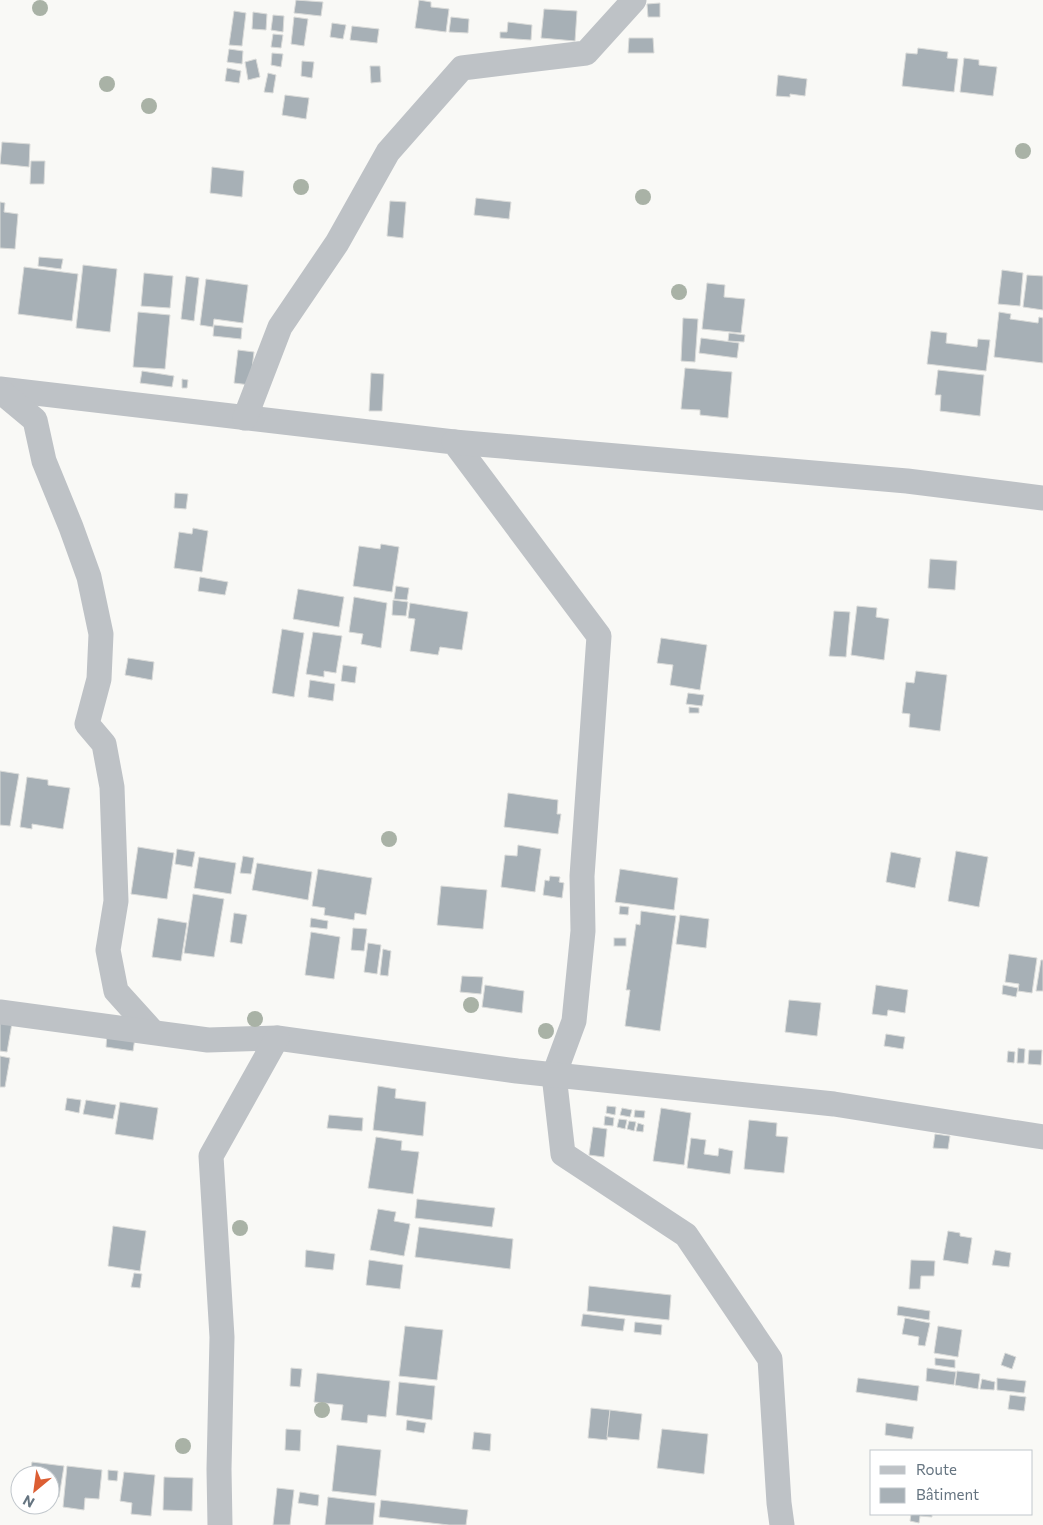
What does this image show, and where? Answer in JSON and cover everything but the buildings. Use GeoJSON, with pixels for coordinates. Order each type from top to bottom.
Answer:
{"type":"FeatureCollection","features":[{"type":"Feature","properties":{"kind":"street"},"geometry":{"type":"LineString","coordinates":[[245,418],[280,327],[337,243],[388,152],[462,68],[586,53],[634,0]]}},
{"type":"Feature","properties":{"kind":"street"},"geometry":{"type":"LineString","coordinates":[[0,390],[454,442],[907,481],[1043,498]]}},
{"type":"Feature","properties":{"kind":"street"},"geometry":{"type":"LineString","coordinates":[[0,390],[35,420],[44,461],[71,527],[88,577],[101,634],[99,680],[87,724],[104,744],[112,787],[116,901],[108,950],[116,990],[153,1032]]}},
{"type":"Feature","properties":{"kind":"street"},"geometry":{"type":"LineString","coordinates":[[454,442],[600,636],[582,876],[583,931],[574,1021],[554,1075],[563,1154],[686,1235],[770,1359],[781,1514],[794,1525]]}},
{"type":"Feature","properties":{"kind":"street"},"geometry":{"type":"LineString","coordinates":[[0,1012],[208,1040],[277,1038],[517,1071],[834,1104],[1043,1138]]}},
{"type":"Feature","properties":{"kind":"street"},"geometry":{"type":"LineString","coordinates":[[220,1525],[219,1469],[222,1337],[211,1156],[277,1038]]}}]}
